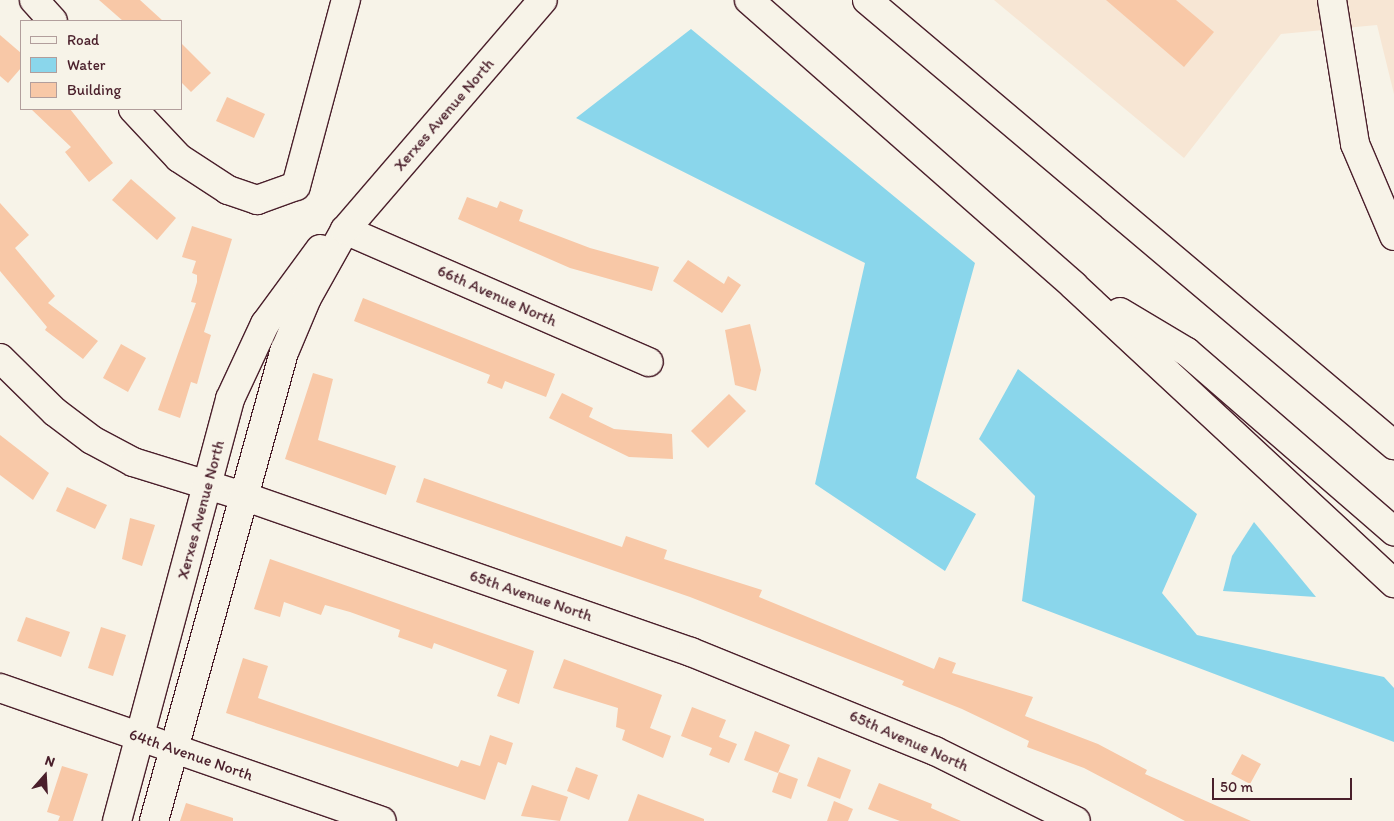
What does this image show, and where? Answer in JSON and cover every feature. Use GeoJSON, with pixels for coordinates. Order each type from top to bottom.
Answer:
{"type":"FeatureCollection","features":[{"type":"Feature","properties":{"kind":"main road"},"geometry":{"type":"LineString","coordinates":[[34,0],[52,20]]}},
{"type":"Feature","properties":{"kind":"main road"},"geometry":{"type":"LineString","coordinates":[[133,110],[179,158],[228,190],[257,200],[296,186],[346,0]]}},
{"type":"Feature","properties":{"kind":"main road","name":"Xerxes Avenue North"},"geometry":{"type":"LineString","coordinates":[[117,821],[230,399],[264,324],[307,263],[345,230],[543,0]]}},
{"type":"Feature","properties":{"kind":"main road"},"geometry":{"type":"LineString","coordinates":[[749,0],[1073,285],[1394,583]]}},
{"type":"Feature","properties":{"kind":"main road"},"geometry":{"type":"LineString","coordinates":[[867,0],[1394,444]]}},
{"type":"Feature","properties":{"kind":"main road"},"geometry":{"type":"LineString","coordinates":[[1332,0],[1355,144],[1394,236]]}},
{"type":"Feature","properties":{"kind":"main road","name":"Xerxes Avenue North"},"geometry":{"type":"LineString","coordinates":[[154,821],[243,496],[295,323],[345,230]]}},
{"type":"Feature","properties":{"kind":"main road","name":"66th Avenue North"},"geometry":{"type":"LineString","coordinates":[[345,230],[648,362]]}},
{"type":"Feature","properties":{"kind":"main road"},"geometry":{"type":"LineString","coordinates":[[1073,285],[1186,352],[1394,531]]}},
{"type":"Feature","properties":{"kind":"main road","name":"65th Avenue North"},"geometry":{"type":"LineString","coordinates":[[0,358],[21,383],[92,440],[133,462],[243,496],[790,690],[935,751],[1076,821]]}},
{"type":"Feature","properties":{"kind":"main road"},"geometry":{"type":"LineString","coordinates":[[1327,386],[1394,438]]}},
{"type":"Feature","properties":{"kind":"main road","name":"64th Avenue North"},"geometry":{"type":"LineString","coordinates":[[0,688],[382,821]]}},
{"type":"Feature","properties":{"kind":"shaded area"},"geometry":{"type":"Polygon","coordinates":[[[994,0],[1394,0],[1394,94],[1377,25],[1281,34],[1184,158],[994,0]]]}},
{"type":"Feature","properties":{"kind":"water"},"geometry":{"type":"Polygon","coordinates":[[[691,29],[975,263],[916,478],[976,514],[945,571],[815,484],[865,263],[576,118],[691,29]]]}},
{"type":"Feature","properties":{"kind":"water"},"geometry":{"type":"Polygon","coordinates":[[[1018,369],[1197,514],[1162,593],[1197,635],[1384,677],[1394,688],[1394,742],[1022,601],[1035,496],[979,439],[1018,369]]]}},
{"type":"Feature","properties":{"kind":"water"},"geometry":{"type":"Polygon","coordinates":[[[1254,522],[1316,597],[1223,591],[1232,556],[1254,522]]]}},
{"type":"Feature","properties":{"kind":"building"},"geometry":{"type":"Polygon","coordinates":[[[99,0],[140,0],[162,20],[122,20],[99,0]]]}},
{"type":"Feature","properties":{"kind":"building"},"geometry":{"type":"Polygon","coordinates":[[[1106,0],[1176,0],[1214,32],[1184,67],[1106,0]]]}},
{"type":"Feature","properties":{"kind":"building"},"geometry":{"type":"Polygon","coordinates":[[[0,35],[20,52],[20,69],[8,83],[0,76],[0,35]]]}},
{"type":"Feature","properties":{"kind":"building"},"geometry":{"type":"Polygon","coordinates":[[[182,44],[211,73],[191,92],[182,83],[182,44]]]}},
{"type":"Feature","properties":{"kind":"building"},"geometry":{"type":"Polygon","coordinates":[[[227,97],[265,114],[254,138],[216,121],[227,97]]]}},
{"type":"Feature","properties":{"kind":"building"},"geometry":{"type":"Polygon","coordinates":[[[32,110],[71,110],[113,163],[89,182],[65,152],[71,147],[32,110]]]}},
{"type":"Feature","properties":{"kind":"building"},"geometry":{"type":"Polygon","coordinates":[[[131,179],[176,218],[157,240],[112,200],[131,179]]]}},
{"type":"Feature","properties":{"kind":"building"},"geometry":{"type":"Polygon","coordinates":[[[467,197],[497,208],[500,201],[523,210],[519,221],[590,248],[659,267],[652,291],[570,268],[458,219],[467,197]]]}},
{"type":"Feature","properties":{"kind":"building"},"geometry":{"type":"Polygon","coordinates":[[[0,203],[29,235],[15,248],[55,296],[48,303],[98,341],[83,359],[45,330],[47,327],[0,271],[0,203]]]}},
{"type":"Feature","properties":{"kind":"building"},"geometry":{"type":"Polygon","coordinates":[[[192,226],[232,239],[204,332],[211,335],[197,384],[191,382],[180,418],[158,410],[196,303],[191,302],[197,282],[197,275],[192,273],[196,261],[182,257],[192,226]]]}},
{"type":"Feature","properties":{"kind":"building"},"geometry":{"type":"Polygon","coordinates":[[[688,260],[724,284],[728,276],[741,285],[722,313],[673,281],[688,260]]]}},
{"type":"Feature","properties":{"kind":"building"},"geometry":{"type":"Polygon","coordinates":[[[363,298],[555,374],[546,397],[505,381],[502,389],[487,383],[490,375],[354,321],[363,298]]]}},
{"type":"Feature","properties":{"kind":"building"},"geometry":{"type":"Polygon","coordinates":[[[750,324],[761,370],[756,391],[735,385],[725,330],[750,324]]]}},
{"type":"Feature","properties":{"kind":"building"},"geometry":{"type":"Polygon","coordinates":[[[121,344],[146,358],[128,392],[103,378],[121,344]]]}},
{"type":"Feature","properties":{"kind":"building"},"geometry":{"type":"Polygon","coordinates":[[[313,373],[333,379],[318,440],[396,466],[386,495],[285,459],[313,373]]]}},
{"type":"Feature","properties":{"kind":"building"},"geometry":{"type":"Polygon","coordinates":[[[562,393],[593,408],[589,417],[614,429],[672,434],[673,459],[629,457],[549,418],[562,393]]]}},
{"type":"Feature","properties":{"kind":"building"},"geometry":{"type":"Polygon","coordinates":[[[729,394],[746,411],[708,448],[691,431],[729,394]]]}},
{"type":"Feature","properties":{"kind":"building"},"geometry":{"type":"Polygon","coordinates":[[[0,435],[49,473],[33,500],[0,475],[0,435]]]}},
{"type":"Feature","properties":{"kind":"building"},"geometry":{"type":"Polygon","coordinates":[[[424,478],[622,547],[626,536],[667,550],[664,559],[762,590],[759,597],[934,669],[939,657],[956,663],[952,673],[1033,697],[1025,716],[1098,744],[1147,770],[1145,774],[1251,821],[1185,821],[1084,768],[1027,747],[1029,741],[962,709],[902,685],[904,681],[690,597],[416,502],[424,478]]]}},
{"type":"Feature","properties":{"kind":"building"},"geometry":{"type":"Polygon","coordinates":[[[67,487],[107,505],[95,529],[56,511],[67,487]]]}},
{"type":"Feature","properties":{"kind":"building"},"geometry":{"type":"Polygon","coordinates":[[[130,518],[155,525],[142,566],[122,559],[130,518]]]}},
{"type":"Feature","properties":{"kind":"building"},"geometry":{"type":"Polygon","coordinates":[[[270,559],[534,651],[519,704],[497,696],[507,670],[434,643],[432,649],[398,637],[400,630],[350,612],[325,605],[321,615],[284,602],[280,617],[254,609],[270,559]]]}},
{"type":"Feature","properties":{"kind":"building"},"geometry":{"type":"Polygon","coordinates":[[[26,617],[70,632],[61,657],[17,641],[26,617]]]}},
{"type":"Feature","properties":{"kind":"building"},"geometry":{"type":"Polygon","coordinates":[[[101,627],[126,635],[113,676],[88,668],[101,627]]]}},
{"type":"Feature","properties":{"kind":"building"},"geometry":{"type":"Polygon","coordinates":[[[243,658],[268,666],[258,698],[458,767],[461,760],[480,766],[490,735],[513,743],[506,765],[498,762],[485,800],[226,713],[243,658]]]}},
{"type":"Feature","properties":{"kind":"building"},"geometry":{"type":"Polygon","coordinates":[[[564,659],[662,695],[650,728],[671,736],[663,758],[622,740],[625,730],[616,727],[618,708],[553,688],[564,659]]]}},
{"type":"Feature","properties":{"kind":"building"},"geometry":{"type":"Polygon","coordinates":[[[692,707],[726,720],[719,737],[737,744],[729,763],[709,755],[712,748],[681,736],[692,707]]]}},
{"type":"Feature","properties":{"kind":"building"},"geometry":{"type":"Polygon","coordinates":[[[755,731],[790,745],[778,773],[744,760],[755,731]]]}},
{"type":"Feature","properties":{"kind":"building"},"geometry":{"type":"Polygon","coordinates":[[[1242,754],[1261,764],[1250,784],[1231,774],[1242,754]]]}},
{"type":"Feature","properties":{"kind":"building"},"geometry":{"type":"Polygon","coordinates":[[[818,757],[851,770],[840,799],[807,786],[818,757]]]}},
{"type":"Feature","properties":{"kind":"building"},"geometry":{"type":"Polygon","coordinates":[[[62,766],[88,774],[73,821],[58,821],[60,816],[47,812],[62,766]]]}},
{"type":"Feature","properties":{"kind":"building"},"geometry":{"type":"Polygon","coordinates":[[[576,767],[598,775],[589,800],[567,791],[576,767]]]}},
{"type":"Feature","properties":{"kind":"building"},"geometry":{"type":"Polygon","coordinates":[[[779,772],[798,779],[791,799],[772,792],[779,772]]]}},
{"type":"Feature","properties":{"kind":"building"},"geometry":{"type":"Polygon","coordinates":[[[879,783],[932,804],[931,808],[961,821],[900,821],[868,809],[879,783]]]}},
{"type":"Feature","properties":{"kind":"building"},"geometry":{"type":"Polygon","coordinates":[[[532,785],[568,797],[560,821],[521,816],[532,785]]]}},
{"type":"Feature","properties":{"kind":"building"},"geometry":{"type":"Polygon","coordinates":[[[638,794],[704,819],[704,821],[628,821],[638,794]]]}},
{"type":"Feature","properties":{"kind":"building"},"geometry":{"type":"Polygon","coordinates":[[[834,801],[853,809],[848,821],[827,821],[834,801]]]}},
{"type":"Feature","properties":{"kind":"building"},"geometry":{"type":"Polygon","coordinates":[[[186,803],[233,818],[233,821],[180,821],[186,803]]]}}]}
